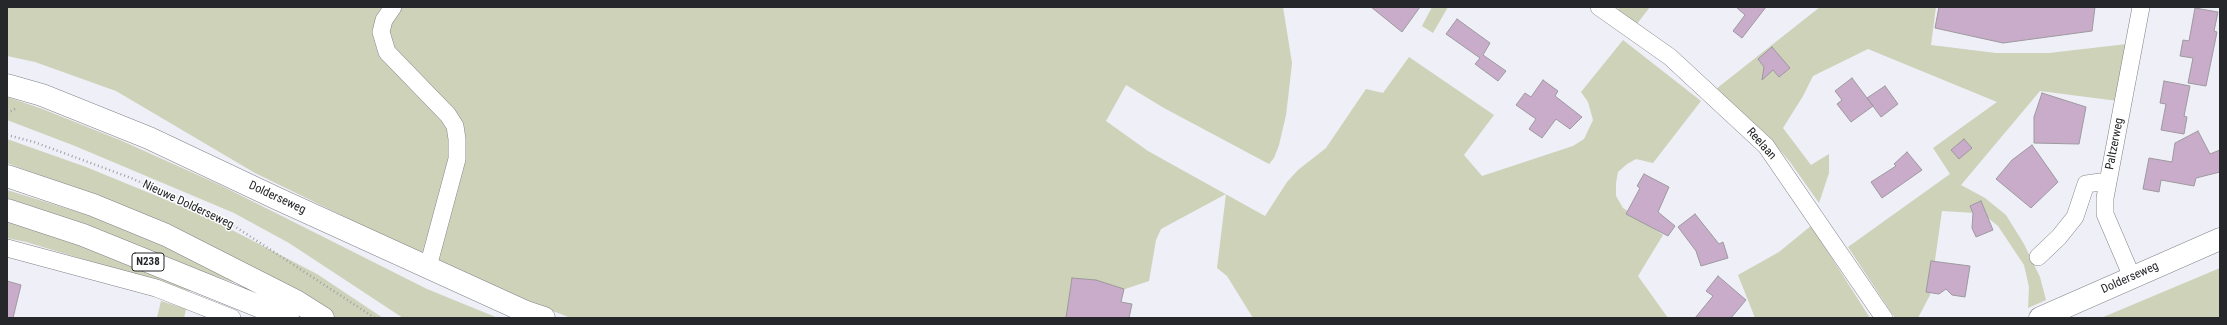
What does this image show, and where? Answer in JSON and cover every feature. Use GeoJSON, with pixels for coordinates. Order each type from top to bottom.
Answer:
{"type":"FeatureCollection","features":[{"type":"Feature","properties":{"kind":"main road","name":"Dolderseweg"},"geometry":{"type":"LineString","coordinates":[[7,86],[42,95],[149,138],[428,267],[544,318]]}},
{"type":"Feature","properties":{"kind":"main road","name":"N238"},"geometry":{"type":"LineString","coordinates":[[7,176],[92,205],[166,234],[296,301],[323,318]]}},
{"type":"Feature","properties":{"kind":"main road","name":"N238"},"geometry":{"type":"LineString","coordinates":[[7,210],[83,235],[288,318]]}},
{"type":"Feature","properties":{"kind":"main road","name":"Dolderseweg"},"geometry":{"type":"LineString","coordinates":[[2040,318],[2220,239]]}},
{"type":"Feature","properties":{"kind":"street"},"geometry":{"type":"LineString","coordinates":[[393,7],[384,20],[381,32],[387,52],[448,115],[455,126],[457,139],[457,159],[428,267]]}},
{"type":"Feature","properties":{"kind":"street","name":"Reelaan"},"geometry":{"type":"LineString","coordinates":[[1599,7],[1670,57],[1766,146],[1884,318]]}},
{"type":"Feature","properties":{"kind":"street","name":"Paltzerweg"},"geometry":{"type":"LineString","coordinates":[[2132,277],[2105,214],[2105,198],[2141,7]]}},
{"type":"Feature","properties":{"kind":"street"},"geometry":{"type":"LineString","coordinates":[[2038,257],[2059,238],[2075,217],[2086,184],[2108,182]]}},
{"type":"Feature","properties":{"kind":"street"},"geometry":{"type":"LineString","coordinates":[[7,248],[156,288],[232,318]]}},
{"type":"Feature","properties":{"kind":"path","name":"Nieuwe Dolderseweg"},"geometry":{"type":"LineString","coordinates":[[7,135],[34,142],[131,178],[225,220],[375,318]]}},
{"type":"Feature","properties":{"kind":"green space"},"geometry":{"type":"Polygon","coordinates":[[[7,7],[383,7],[377,16],[372,31],[376,44],[443,119],[449,134],[449,165],[425,256],[255,173],[116,91],[35,62],[7,56],[7,7]]]}},
{"type":"Feature","properties":{"kind":"green space"},"geometry":{"type":"Polygon","coordinates":[[[399,7],[1283,7],[1292,63],[1286,115],[1279,145],[1274,158],[1269,164],[1164,108],[1126,85],[1106,121],[1148,151],[1226,194],[1161,229],[1156,240],[1149,281],[1074,306],[1068,318],[571,318],[436,266],[464,149],[389,43],[388,24],[399,7]]]}},
{"type":"Feature","properties":{"kind":"green space"},"geometry":{"type":"Polygon","coordinates":[[[1432,7],[1448,7],[1433,33],[1422,26],[1432,7]]]}},
{"type":"Feature","properties":{"kind":"green space"},"geometry":{"type":"Polygon","coordinates":[[[1620,7],[1650,7],[1636,25],[1617,10],[1620,7]]]}},
{"type":"Feature","properties":{"kind":"green space"},"geometry":{"type":"Polygon","coordinates":[[[1820,7],[1936,7],[1931,45],[1996,53],[2049,53],[2127,44],[2118,101],[2040,91],[1961,185],[1985,198],[2006,215],[2024,244],[2040,277],[2046,300],[2028,308],[2029,287],[2024,265],[1998,226],[1988,218],[1975,213],[1942,211],[1930,295],[1918,318],[1895,318],[1848,247],[1950,174],[1933,148],[1997,102],[1868,49],[1813,76],[1803,96],[1783,128],[1811,165],[1829,154],[1829,173],[1819,203],[1790,162],[1767,135],[1716,89],[1820,7]]]}},
{"type":"Feature","properties":{"kind":"green space"},"geometry":{"type":"Polygon","coordinates":[[[1623,40],[1701,101],[1653,163],[1636,159],[1627,164],[1618,172],[1616,183],[1616,196],[1623,208],[1663,235],[1638,276],[1668,318],[1253,318],[1227,276],[1217,268],[1226,194],[1265,216],[1287,182],[1298,170],[1326,148],[1366,89],[1383,93],[1409,57],[1494,115],[1464,155],[1482,176],[1573,146],[1584,139],[1593,120],[1588,102],[1581,92],[1623,40]]]}},
{"type":"Feature","properties":{"kind":"green space"},"geometry":{"type":"Polygon","coordinates":[[[7,97],[40,108],[120,140],[220,185],[427,289],[498,318],[403,318],[289,243],[234,213],[75,146],[7,120],[7,97]]]}},
{"type":"Feature","properties":{"kind":"green space"},"geometry":{"type":"Polygon","coordinates":[[[7,139],[86,167],[203,215],[317,274],[383,318],[336,318],[252,268],[127,208],[7,163],[7,139]]]}},
{"type":"Feature","properties":{"kind":"green space"},"geometry":{"type":"Polygon","coordinates":[[[7,190],[130,228],[216,269],[235,283],[7,205],[7,190]]]}},
{"type":"Feature","properties":{"kind":"green space"},"geometry":{"type":"Polygon","coordinates":[[[7,219],[33,227],[197,288],[189,291],[26,242],[7,238],[7,219]]]}},
{"type":"Feature","properties":{"kind":"green space"},"geometry":{"type":"Polygon","coordinates":[[[1812,225],[1870,318],[1755,318],[1738,275],[1779,252],[1812,225]]]}},
{"type":"Feature","properties":{"kind":"green space"},"geometry":{"type":"Polygon","coordinates":[[[2220,268],[2220,318],[2101,318],[2220,268]]]}},
{"type":"Feature","properties":{"kind":"green space"},"geometry":{"type":"Polygon","coordinates":[[[161,301],[186,309],[184,318],[157,318],[161,301]]]}},
{"type":"Feature","properties":{"kind":"building"},"geometry":{"type":"Polygon","coordinates":[[[1371,7],[1420,7],[1402,32],[1371,7]]]}},
{"type":"Feature","properties":{"kind":"building"},"geometry":{"type":"Polygon","coordinates":[[[1736,7],[1766,7],[1742,38],[1733,31],[1745,15],[1736,7]]]}},
{"type":"Feature","properties":{"kind":"building"},"geometry":{"type":"Polygon","coordinates":[[[1939,7],[2095,7],[2092,31],[2003,43],[1935,28],[1939,7]]]}},
{"type":"Feature","properties":{"kind":"building"},"geometry":{"type":"Polygon","coordinates":[[[2195,8],[2218,12],[2214,31],[2217,32],[2206,86],[2188,83],[2193,58],[2180,56],[2183,40],[2189,41],[2195,8]]]}},
{"type":"Feature","properties":{"kind":"building"},"geometry":{"type":"Polygon","coordinates":[[[1457,19],[1490,43],[1483,55],[1506,71],[1498,81],[1475,64],[1480,58],[1446,34],[1457,19]]]}},
{"type":"Feature","properties":{"kind":"building"},"geometry":{"type":"Polygon","coordinates":[[[1772,47],[1790,68],[1779,77],[1773,70],[1762,80],[1764,67],[1758,59],[1772,47]]]}},
{"type":"Feature","properties":{"kind":"building"},"geometry":{"type":"Polygon","coordinates":[[[1852,78],[1873,106],[1851,122],[1837,104],[1842,100],[1835,91],[1852,78]]]}},
{"type":"Feature","properties":{"kind":"building"},"geometry":{"type":"Polygon","coordinates":[[[1543,80],[1558,91],[1555,96],[1582,117],[1570,129],[1556,119],[1542,138],[1529,129],[1536,119],[1516,105],[1525,93],[1531,97],[1543,80]]]}},
{"type":"Feature","properties":{"kind":"building"},"geometry":{"type":"Polygon","coordinates":[[[2164,81],[2190,86],[2184,116],[2187,117],[2184,134],[2161,130],[2166,104],[2160,103],[2164,81]]]}},
{"type":"Feature","properties":{"kind":"building"},"geometry":{"type":"Polygon","coordinates":[[[1885,86],[1898,104],[1881,117],[1867,98],[1885,86]]]}},
{"type":"Feature","properties":{"kind":"building"},"geometry":{"type":"Polygon","coordinates":[[[2042,93],[2086,107],[2079,144],[2034,143],[2034,117],[2042,93]]]}},
{"type":"Feature","properties":{"kind":"building"},"geometry":{"type":"Polygon","coordinates":[[[2198,131],[2210,154],[2220,150],[2220,172],[2196,178],[2194,186],[2161,180],[2159,192],[2143,189],[2149,158],[2172,162],[2175,143],[2198,131]]]}},
{"type":"Feature","properties":{"kind":"building"},"geometry":{"type":"Polygon","coordinates":[[[1964,139],[1972,148],[1959,159],[1951,150],[1964,139]]]}},
{"type":"Feature","properties":{"kind":"building"},"geometry":{"type":"Polygon","coordinates":[[[2032,145],[2058,182],[2031,208],[1996,179],[2012,160],[2032,145]]]}},
{"type":"Feature","properties":{"kind":"building"},"geometry":{"type":"Polygon","coordinates":[[[1907,152],[1922,170],[1882,198],[1871,182],[1896,166],[1894,164],[1907,152]]]}},
{"type":"Feature","properties":{"kind":"building"},"geometry":{"type":"Polygon","coordinates":[[[1644,174],[1669,187],[1658,212],[1675,226],[1668,236],[1626,214],[1640,188],[1637,186],[1644,174]]]}},
{"type":"Feature","properties":{"kind":"building"},"geometry":{"type":"Polygon","coordinates":[[[1981,201],[1993,230],[1976,237],[1972,228],[1973,213],[1970,206],[1981,201]]]}},
{"type":"Feature","properties":{"kind":"building"},"geometry":{"type":"Polygon","coordinates":[[[1695,214],[1719,244],[1723,242],[1728,258],[1701,266],[1696,251],[1678,227],[1695,214]]]}},
{"type":"Feature","properties":{"kind":"building"},"geometry":{"type":"Polygon","coordinates":[[[1931,261],[1970,266],[1965,297],[1952,295],[1946,289],[1939,294],[1926,292],[1931,261]]]}},
{"type":"Feature","properties":{"kind":"building"},"geometry":{"type":"Polygon","coordinates":[[[1718,276],[1746,300],[1731,318],[1695,318],[1713,296],[1706,291],[1718,276]]]}},
{"type":"Feature","properties":{"kind":"building"},"geometry":{"type":"Polygon","coordinates":[[[1072,278],[1096,280],[1124,289],[1121,302],[1132,304],[1129,318],[1066,318],[1072,278]]]}},
{"type":"Feature","properties":{"kind":"building"},"geometry":{"type":"Polygon","coordinates":[[[7,281],[21,285],[13,318],[7,318],[7,281]]]}}]}
